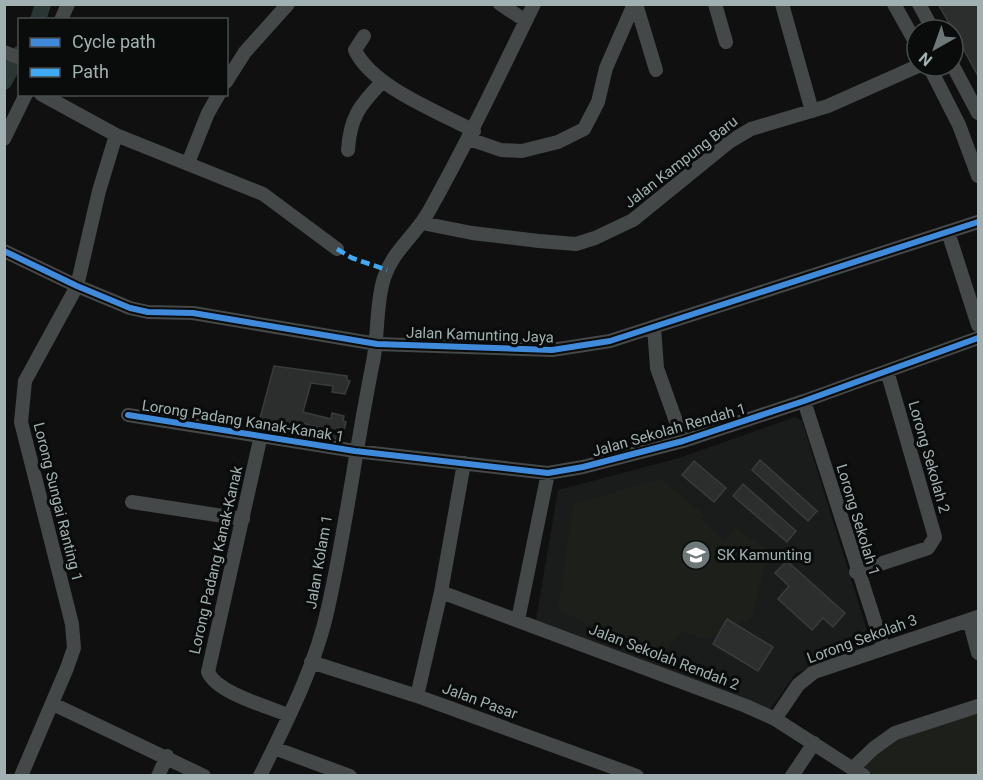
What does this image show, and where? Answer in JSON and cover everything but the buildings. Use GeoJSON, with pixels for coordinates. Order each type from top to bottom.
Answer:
{"type":"FeatureCollection","features":[{"type":"Feature","properties":{"kind":"street"},"geometry":{"type":"LineString","coordinates":[[62,18],[68,4]]}},
{"type":"Feature","properties":{"kind":"street"},"geometry":{"type":"LineString","coordinates":[[228,79],[245,52],[288,4]]}},
{"type":"Feature","properties":{"kind":"street"},"geometry":{"type":"LineString","coordinates":[[500,4],[526,21]]}},
{"type":"Feature","properties":{"kind":"street","name":"Jalan Kolam 1"},"geometry":{"type":"LineString","coordinates":[[260,776],[311,662],[328,609],[355,452],[377,344],[380,298],[384,279],[403,243],[422,223],[472,135],[534,4]]}},
{"type":"Feature","properties":{"kind":"street"},"geometry":{"type":"LineString","coordinates":[[635,4],[656,70]]}},
{"type":"Feature","properties":{"kind":"street"},"geometry":{"type":"LineString","coordinates":[[364,36],[356,50],[359,59],[382,81],[501,150],[522,151],[558,142],[584,129],[596,109],[606,68],[635,4]]}},
{"type":"Feature","properties":{"kind":"street"},"geometry":{"type":"LineString","coordinates":[[715,4],[726,42]]}},
{"type":"Feature","properties":{"kind":"street"},"geometry":{"type":"LineString","coordinates":[[782,4],[812,111]]}},
{"type":"Feature","properties":{"kind":"street"},"geometry":{"type":"LineString","coordinates":[[894,4],[905,24]]}},
{"type":"Feature","properties":{"kind":"street"},"geometry":{"type":"LineString","coordinates":[[919,4],[927,18]]}},
{"type":"Feature","properties":{"kind":"street","name":"Jalan Kampung Baru"},"geometry":{"type":"LineString","coordinates":[[422,223],[472,233],[576,244],[613,231],[633,220],[729,142],[751,129],[812,111],[905,72]]}},
{"type":"Feature","properties":{"kind":"street"},"geometry":{"type":"LineString","coordinates":[[935,78],[958,125],[978,176]]}},
{"type":"Feature","properties":{"kind":"street"},"geometry":{"type":"LineString","coordinates":[[959,78],[978,113]]}},
{"type":"Feature","properties":{"kind":"street"},"geometry":{"type":"LineString","coordinates":[[348,150],[352,120],[363,102],[382,81]]}},
{"type":"Feature","properties":{"kind":"street"},"geometry":{"type":"LineString","coordinates":[[4,139],[25,96]]}},
{"type":"Feature","properties":{"kind":"street"},"geometry":{"type":"LineString","coordinates":[[45,96],[116,135],[263,194],[337,249]]}},
{"type":"Feature","properties":{"kind":"street"},"geometry":{"type":"LineString","coordinates":[[188,164],[208,112],[218,96]]}},
{"type":"Feature","properties":{"kind":"street"},"geometry":{"type":"LineString","coordinates":[[958,125],[978,118]]}},
{"type":"Feature","properties":{"kind":"street","name":"Lorong Sungai Ranting 1"},"geometry":{"type":"LineString","coordinates":[[21,776],[53,704],[74,648],[72,624],[21,422],[21,405],[25,381],[77,285],[99,191],[116,135]]}},
{"type":"Feature","properties":{"kind":"street","name":"Jalan Kamunting Jaya"},"geometry":{"type":"LineString","coordinates":[[4,251],[130,308],[148,312],[193,313],[377,344],[552,350],[610,341],[978,222]]}},
{"type":"Feature","properties":{"kind":"street"},"geometry":{"type":"LineString","coordinates":[[948,232],[978,326]]}},
{"type":"Feature","properties":{"kind":"street"},"geometry":{"type":"LineString","coordinates":[[654,327],[657,368],[683,441]]}},
{"type":"Feature","properties":{"kind":"street","name":"Jalan Sekolah Rendah 1"},"geometry":{"type":"LineString","coordinates":[[355,452],[548,473],[583,467],[683,441],[804,401],[978,338]]}},
{"type":"Feature","properties":{"kind":"street","name":"Lorong Sekolah 2"},"geometry":{"type":"LineString","coordinates":[[856,572],[928,548],[935,537],[887,371]]}},
{"type":"Feature","properties":{"kind":"street","name":"Lorong Sekolah 1"},"geometry":{"type":"LineString","coordinates":[[804,401],[856,572],[883,647]]}},
{"type":"Feature","properties":{"kind":"street","name":"Lorong Padang Kanak-Kanak 1"},"geometry":{"type":"LineString","coordinates":[[128,415],[355,452]]}},
{"type":"Feature","properties":{"kind":"street","name":"Lorong Padang Kanak-Kanak"},"geometry":{"type":"LineString","coordinates":[[261,435],[208,672],[211,680],[226,690],[288,715]]}},
{"type":"Feature","properties":{"kind":"street"},"geometry":{"type":"LineString","coordinates":[[417,696],[441,592],[464,463]]}},
{"type":"Feature","properties":{"kind":"street"},"geometry":{"type":"LineString","coordinates":[[518,620],[548,473]]}},
{"type":"Feature","properties":{"kind":"street"},"geometry":{"type":"LineString","coordinates":[[132,502],[243,519]]}},
{"type":"Feature","properties":{"kind":"street","name":"Jalan Sekolah Rendah 2"},"geometry":{"type":"LineString","coordinates":[[441,592],[775,719],[858,772]]}},
{"type":"Feature","properties":{"kind":"street"},"geometry":{"type":"LineString","coordinates":[[974,619],[978,653]]}},
{"type":"Feature","properties":{"kind":"street","name":"Lorong Sekolah 3"},"geometry":{"type":"LineString","coordinates":[[775,719],[806,677],[883,647],[974,619]]}},
{"type":"Feature","properties":{"kind":"street","name":"Jalan Pasar"},"geometry":{"type":"LineString","coordinates":[[311,662],[417,696],[637,776]]}},
{"type":"Feature","properties":{"kind":"street"},"geometry":{"type":"LineString","coordinates":[[53,704],[167,756],[204,776]]}},
{"type":"Feature","properties":{"kind":"street"},"geometry":{"type":"LineString","coordinates":[[858,772],[874,748],[895,733],[978,706]]}},
{"type":"Feature","properties":{"kind":"street"},"geometry":{"type":"LineString","coordinates":[[792,776],[814,743]]}},
{"type":"Feature","properties":{"kind":"street"},"geometry":{"type":"LineString","coordinates":[[274,748],[350,776]]}},
{"type":"Feature","properties":{"kind":"street"},"geometry":{"type":"LineString","coordinates":[[158,776],[167,756]]}},
{"type":"Feature","properties":{"kind":"shaded area","name":"SK Kamunting"},"geometry":{"type":"Polygon","coordinates":[[[795,417],[802,421],[870,640],[865,649],[796,673],[770,710],[536,620],[558,490],[679,458],[795,417]]]}},
{"type":"Feature","properties":{"kind":"shaded area"},"geometry":{"type":"Polygon","coordinates":[[[660,479],[705,515],[701,520],[725,541],[735,528],[769,551],[752,618],[706,639],[681,632],[660,658],[558,610],[573,504],[660,479]]]}},
{"type":"Feature","properties":{"kind":"shaded area"},"geometry":{"type":"Polygon","coordinates":[[[978,706],[978,775],[874,775],[862,767],[891,741],[978,706]]]}},
{"type":"Feature","properties":{"kind":"waterway"},"geometry":{"type":"LineString","coordinates":[[39,18],[43,4]]}},
{"type":"Feature","properties":{"kind":"waterway"},"geometry":{"type":"LineString","coordinates":[[4,82],[18,57]]}},
{"type":"Feature","properties":{"kind":"marked path"},"geometry":{"type":"LineString","coordinates":[[337,249],[352,258],[387,270]]}},
{"type":"Feature","properties":{"kind":"cycle path"},"geometry":{"type":"LineString","coordinates":[[4,251],[77,286],[130,308],[148,312],[193,313],[377,344],[552,350],[610,341],[978,222]]}},
{"type":"Feature","properties":{"kind":"cycle path"},"geometry":{"type":"LineString","coordinates":[[128,415],[355,451],[548,473],[583,467],[683,441],[804,401],[978,338]]}},
{"type":"Feature","properties":{"kind":"place","name":"SK Kamunting"},"geometry":{"type":"Point","coordinates":[696,555]}}]}
